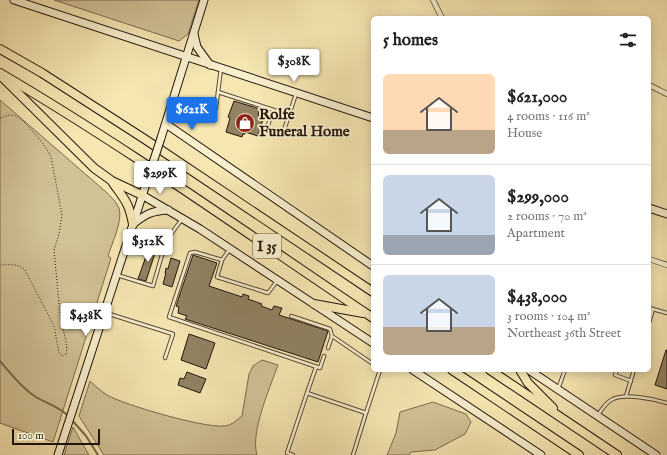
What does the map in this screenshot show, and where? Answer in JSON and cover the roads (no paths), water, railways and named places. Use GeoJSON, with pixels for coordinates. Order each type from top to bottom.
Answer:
{"type":"FeatureCollection","features":[{"type":"Feature","properties":{"kind":"highway","name":"I 35"},"geometry":{"type":"LineString","coordinates":[[0,49],[42,73],[143,138],[371,291]]}},
{"type":"Feature","properties":{"kind":"highway","name":"I 35"},"geometry":{"type":"LineString","coordinates":[[0,74],[38,95],[128,152],[370,316]]}},
{"type":"Feature","properties":{"kind":"highway"},"geometry":{"type":"LineString","coordinates":[[0,74],[94,168],[112,181],[142,195]]}},
{"type":"Feature","properties":{"kind":"highway"},"geometry":{"type":"LineString","coordinates":[[112,181],[126,200],[130,209],[132,224]]}},
{"type":"Feature","properties":{"kind":"highway"},"geometry":{"type":"LineString","coordinates":[[314,304],[370,316]]}},
{"type":"Feature","properties":{"kind":"highway"},"geometry":{"type":"LineString","coordinates":[[455,372],[579,455]]}},
{"type":"Feature","properties":{"kind":"highway"},"geometry":{"type":"LineString","coordinates":[[493,372],[617,455]]}},
{"type":"Feature","properties":{"kind":"highway"},"geometry":{"type":"LineString","coordinates":[[521,372],[528,383],[568,422]]}},
{"type":"Feature","properties":{"kind":"main road"},"geometry":{"type":"LineString","coordinates":[[14,0],[371,117]]}},
{"type":"Feature","properties":{"kind":"main road"},"geometry":{"type":"LineString","coordinates":[[58,455],[132,224],[166,124],[204,0]]}},
{"type":"Feature","properties":{"kind":"main road"},"geometry":{"type":"LineString","coordinates":[[194,34],[197,47],[210,65]]}},
{"type":"Feature","properties":{"kind":"main road"},"geometry":{"type":"LineString","coordinates":[[166,124],[371,265]]}},
{"type":"Feature","properties":{"kind":"main road"},"geometry":{"type":"LineString","coordinates":[[142,195],[230,248],[371,342]]}},
{"type":"Feature","properties":{"kind":"main road"},"geometry":{"type":"LineString","coordinates":[[651,209],[667,214]]}},
{"type":"Feature","properties":{"kind":"main road"},"geometry":{"type":"LineString","coordinates":[[132,224],[145,214],[168,210]]}},
{"type":"Feature","properties":{"kind":"main road"},"geometry":{"type":"LineString","coordinates":[[416,372],[541,455]]}},
{"type":"Feature","properties":{"kind":"main road"},"geometry":{"type":"LineString","coordinates":[[532,372],[656,455]]}},
{"type":"Feature","properties":{"kind":"street"},"geometry":{"type":"LineString","coordinates":[[433,0],[441,16]]}},
{"type":"Feature","properties":{"kind":"street"},"geometry":{"type":"LineString","coordinates":[[651,86],[667,94]]}},
{"type":"Feature","properties":{"kind":"street"},"geometry":{"type":"LineString","coordinates":[[651,260],[667,264]]}},
{"type":"Feature","properties":{"kind":"lane"},"geometry":{"type":"LineString","coordinates":[[172,105],[206,117],[214,114],[216,108],[220,68]]}},
{"type":"Feature","properties":{"kind":"lane"},"geometry":{"type":"LineString","coordinates":[[218,92],[289,115]]}},
{"type":"Feature","properties":{"kind":"lane"},"geometry":{"type":"LineString","coordinates":[[283,133],[297,93]]}},
{"type":"Feature","properties":{"kind":"lane"},"geometry":{"type":"LineString","coordinates":[[265,134],[273,110]]}},
{"type":"Feature","properties":{"kind":"lane"},"geometry":{"type":"LineString","coordinates":[[116,275],[153,286],[166,241],[182,218]]}},
{"type":"Feature","properties":{"kind":"lane"},"geometry":{"type":"LineString","coordinates":[[128,239],[145,243],[150,236],[166,241]]}},
{"type":"Feature","properties":{"kind":"lane"},"geometry":{"type":"LineString","coordinates":[[230,248],[222,260],[217,277],[268,293],[278,280]]}},
{"type":"Feature","properties":{"kind":"lane"},"geometry":{"type":"LineString","coordinates":[[222,260],[195,252],[190,253],[169,317],[316,367],[320,368],[324,356]]}},
{"type":"Feature","properties":{"kind":"lane"},"geometry":{"type":"LineString","coordinates":[[651,308],[667,314]]}},
{"type":"Feature","properties":{"kind":"lane"},"geometry":{"type":"LineString","coordinates":[[651,317],[654,309]]}},
{"type":"Feature","properties":{"kind":"lane"},"geometry":{"type":"LineString","coordinates":[[104,312],[173,334],[165,358]]}},
{"type":"Feature","properties":{"kind":"lane"},"geometry":{"type":"LineString","coordinates":[[291,316],[330,330],[332,336],[328,348]]}},
{"type":"Feature","properties":{"kind":"lane"},"geometry":{"type":"LineString","coordinates":[[332,336],[371,363]]}},
{"type":"Feature","properties":{"kind":"lane"},"geometry":{"type":"LineString","coordinates":[[293,455],[287,453],[316,367]]}},
{"type":"Feature","properties":{"kind":"lane"},"geometry":{"type":"LineString","coordinates":[[353,455],[379,372]]}},
{"type":"Feature","properties":{"kind":"lane"},"geometry":{"type":"LineString","coordinates":[[558,390],[565,372]]}},
{"type":"Feature","properties":{"kind":"lane"},"geometry":{"type":"LineString","coordinates":[[616,372],[615,375],[631,381]]}},
{"type":"Feature","properties":{"kind":"lane"},"geometry":{"type":"LineString","coordinates":[[626,396],[633,372]]}},
{"type":"Feature","properties":{"kind":"lane"},"geometry":{"type":"LineString","coordinates":[[307,393],[366,413]]}},
{"type":"Feature","properties":{"kind":"lane"},"geometry":{"type":"LineString","coordinates":[[598,416],[608,402],[615,398],[626,396],[667,403]]}},
{"type":"Feature","properties":{"kind":"waterway"},"geometry":{"type":"LineString","coordinates":[[0,361],[24,388],[37,398],[68,416]]}},
{"type":"Feature","properties":{"kind":"waterway"},"geometry":{"type":"LineString","coordinates":[[71,419],[86,436],[98,455]]}},
{"type":"Feature","properties":{"kind":"place","name":"Rolfe Funeral Home"},"geometry":{"type":"Point","coordinates":[245,123]}}]}
